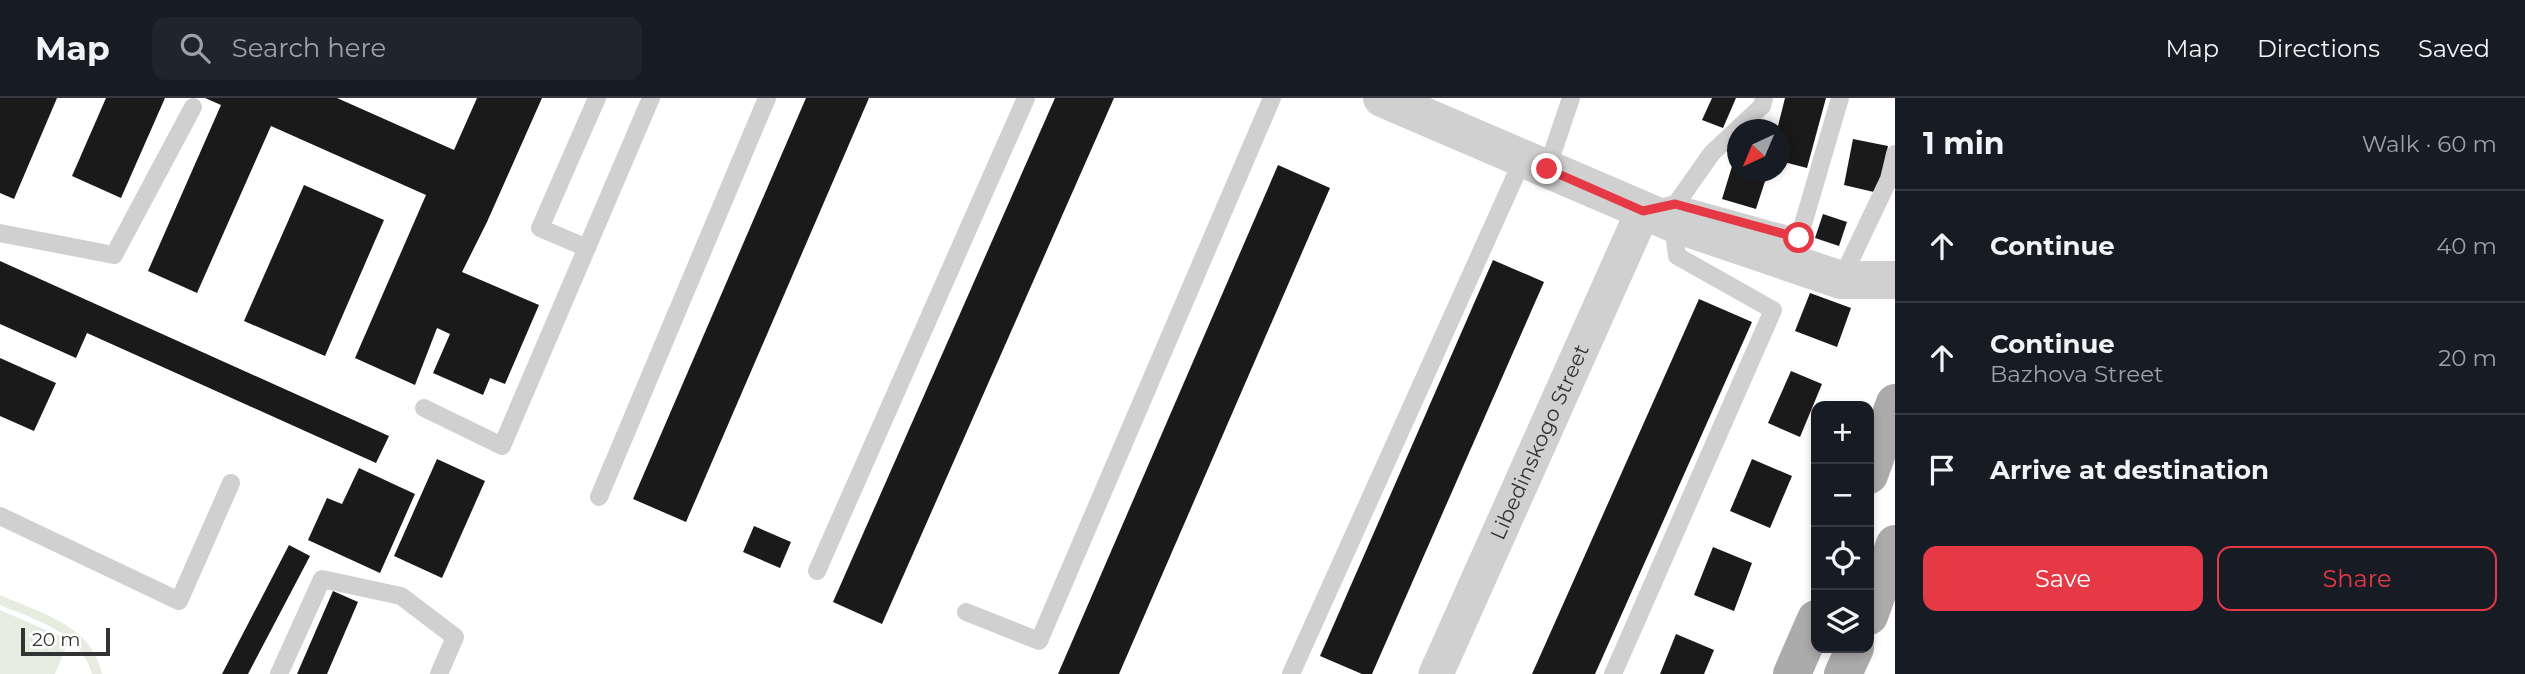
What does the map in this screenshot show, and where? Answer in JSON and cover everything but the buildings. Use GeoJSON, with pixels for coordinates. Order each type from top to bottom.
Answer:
{"type":"FeatureCollection","features":[{"type":"Feature","properties":{"kind":"main road"},"geometry":{"type":"LineString","coordinates":[[1873,464],[1895,403]]}},
{"type":"Feature","properties":{"kind":"main road"},"geometry":{"type":"LineString","coordinates":[[1874,601],[1895,544]]}},
{"type":"Feature","properties":{"kind":"main road"},"geometry":{"type":"LineString","coordinates":[[1792,674],[1811,630]]}},
{"type":"Feature","properties":{"kind":"main road"},"geometry":{"type":"LineString","coordinates":[[1843,674],[1853,653]]}},
{"type":"Feature","properties":{"kind":"street"},"geometry":{"type":"LineString","coordinates":[[1383,98],[1535,164],[1841,280],[1895,280]]}},
{"type":"Feature","properties":{"kind":"street","name":"Libedinskogo Street"},"geometry":{"type":"LineString","coordinates":[[1437,674],[1664,213]]}},
{"type":"Feature","properties":{"kind":"lane"},"geometry":{"type":"LineString","coordinates":[[587,248],[540,228],[597,98]]}},
{"type":"Feature","properties":{"kind":"lane"},"geometry":{"type":"LineString","coordinates":[[424,408],[502,446],[651,98]]}},
{"type":"Feature","properties":{"kind":"lane"},"geometry":{"type":"LineString","coordinates":[[599,497],[767,98]]}},
{"type":"Feature","properties":{"kind":"lane"},"geometry":{"type":"LineString","coordinates":[[817,571],[1026,98]]}},
{"type":"Feature","properties":{"kind":"lane"},"geometry":{"type":"LineString","coordinates":[[966,612],[1039,641],[1272,98]]}},
{"type":"Feature","properties":{"kind":"lane"},"geometry":{"type":"LineString","coordinates":[[1291,674],[1535,164],[1571,98]]}},
{"type":"Feature","properties":{"kind":"lane"},"geometry":{"type":"LineString","coordinates":[[1664,213],[1712,153],[1762,106],[1764,98]]}},
{"type":"Feature","properties":{"kind":"lane"},"geometry":{"type":"LineString","coordinates":[[1664,213],[1799,238],[1840,98]]}},
{"type":"Feature","properties":{"kind":"lane"},"geometry":{"type":"LineString","coordinates":[[0,233],[114,255],[193,107]]}},
{"type":"Feature","properties":{"kind":"lane"},"geometry":{"type":"LineString","coordinates":[[1841,280],[1889,179],[1895,154]]}},
{"type":"Feature","properties":{"kind":"lane"},"geometry":{"type":"LineString","coordinates":[[1614,674],[1773,310],[1677,256],[1664,213]]}},
{"type":"Feature","properties":{"kind":"lane"},"geometry":{"type":"LineString","coordinates":[[0,516],[178,601],[231,483]]}},
{"type":"Feature","properties":{"kind":"lane"},"geometry":{"type":"LineString","coordinates":[[279,674],[322,579],[401,596],[455,637],[439,674]]}},
{"type":"Feature","properties":{"kind":"shaded area"},"geometry":{"type":"Polygon","coordinates":[[[0,595],[47,615],[76,632],[96,657],[102,674],[92,674],[78,647],[67,637],[0,605],[0,595]]]}},
{"type":"Feature","properties":{"kind":"shaded area"},"geometry":{"type":"Polygon","coordinates":[[[0,610],[69,640],[55,674],[0,674],[0,610]]]}},
{"type":"Feature","properties":{"kind":"route"},"geometry":{"type":"LineString","coordinates":[[1547,169],[1643,211],[1675,204],[1799,238]]}}]}
